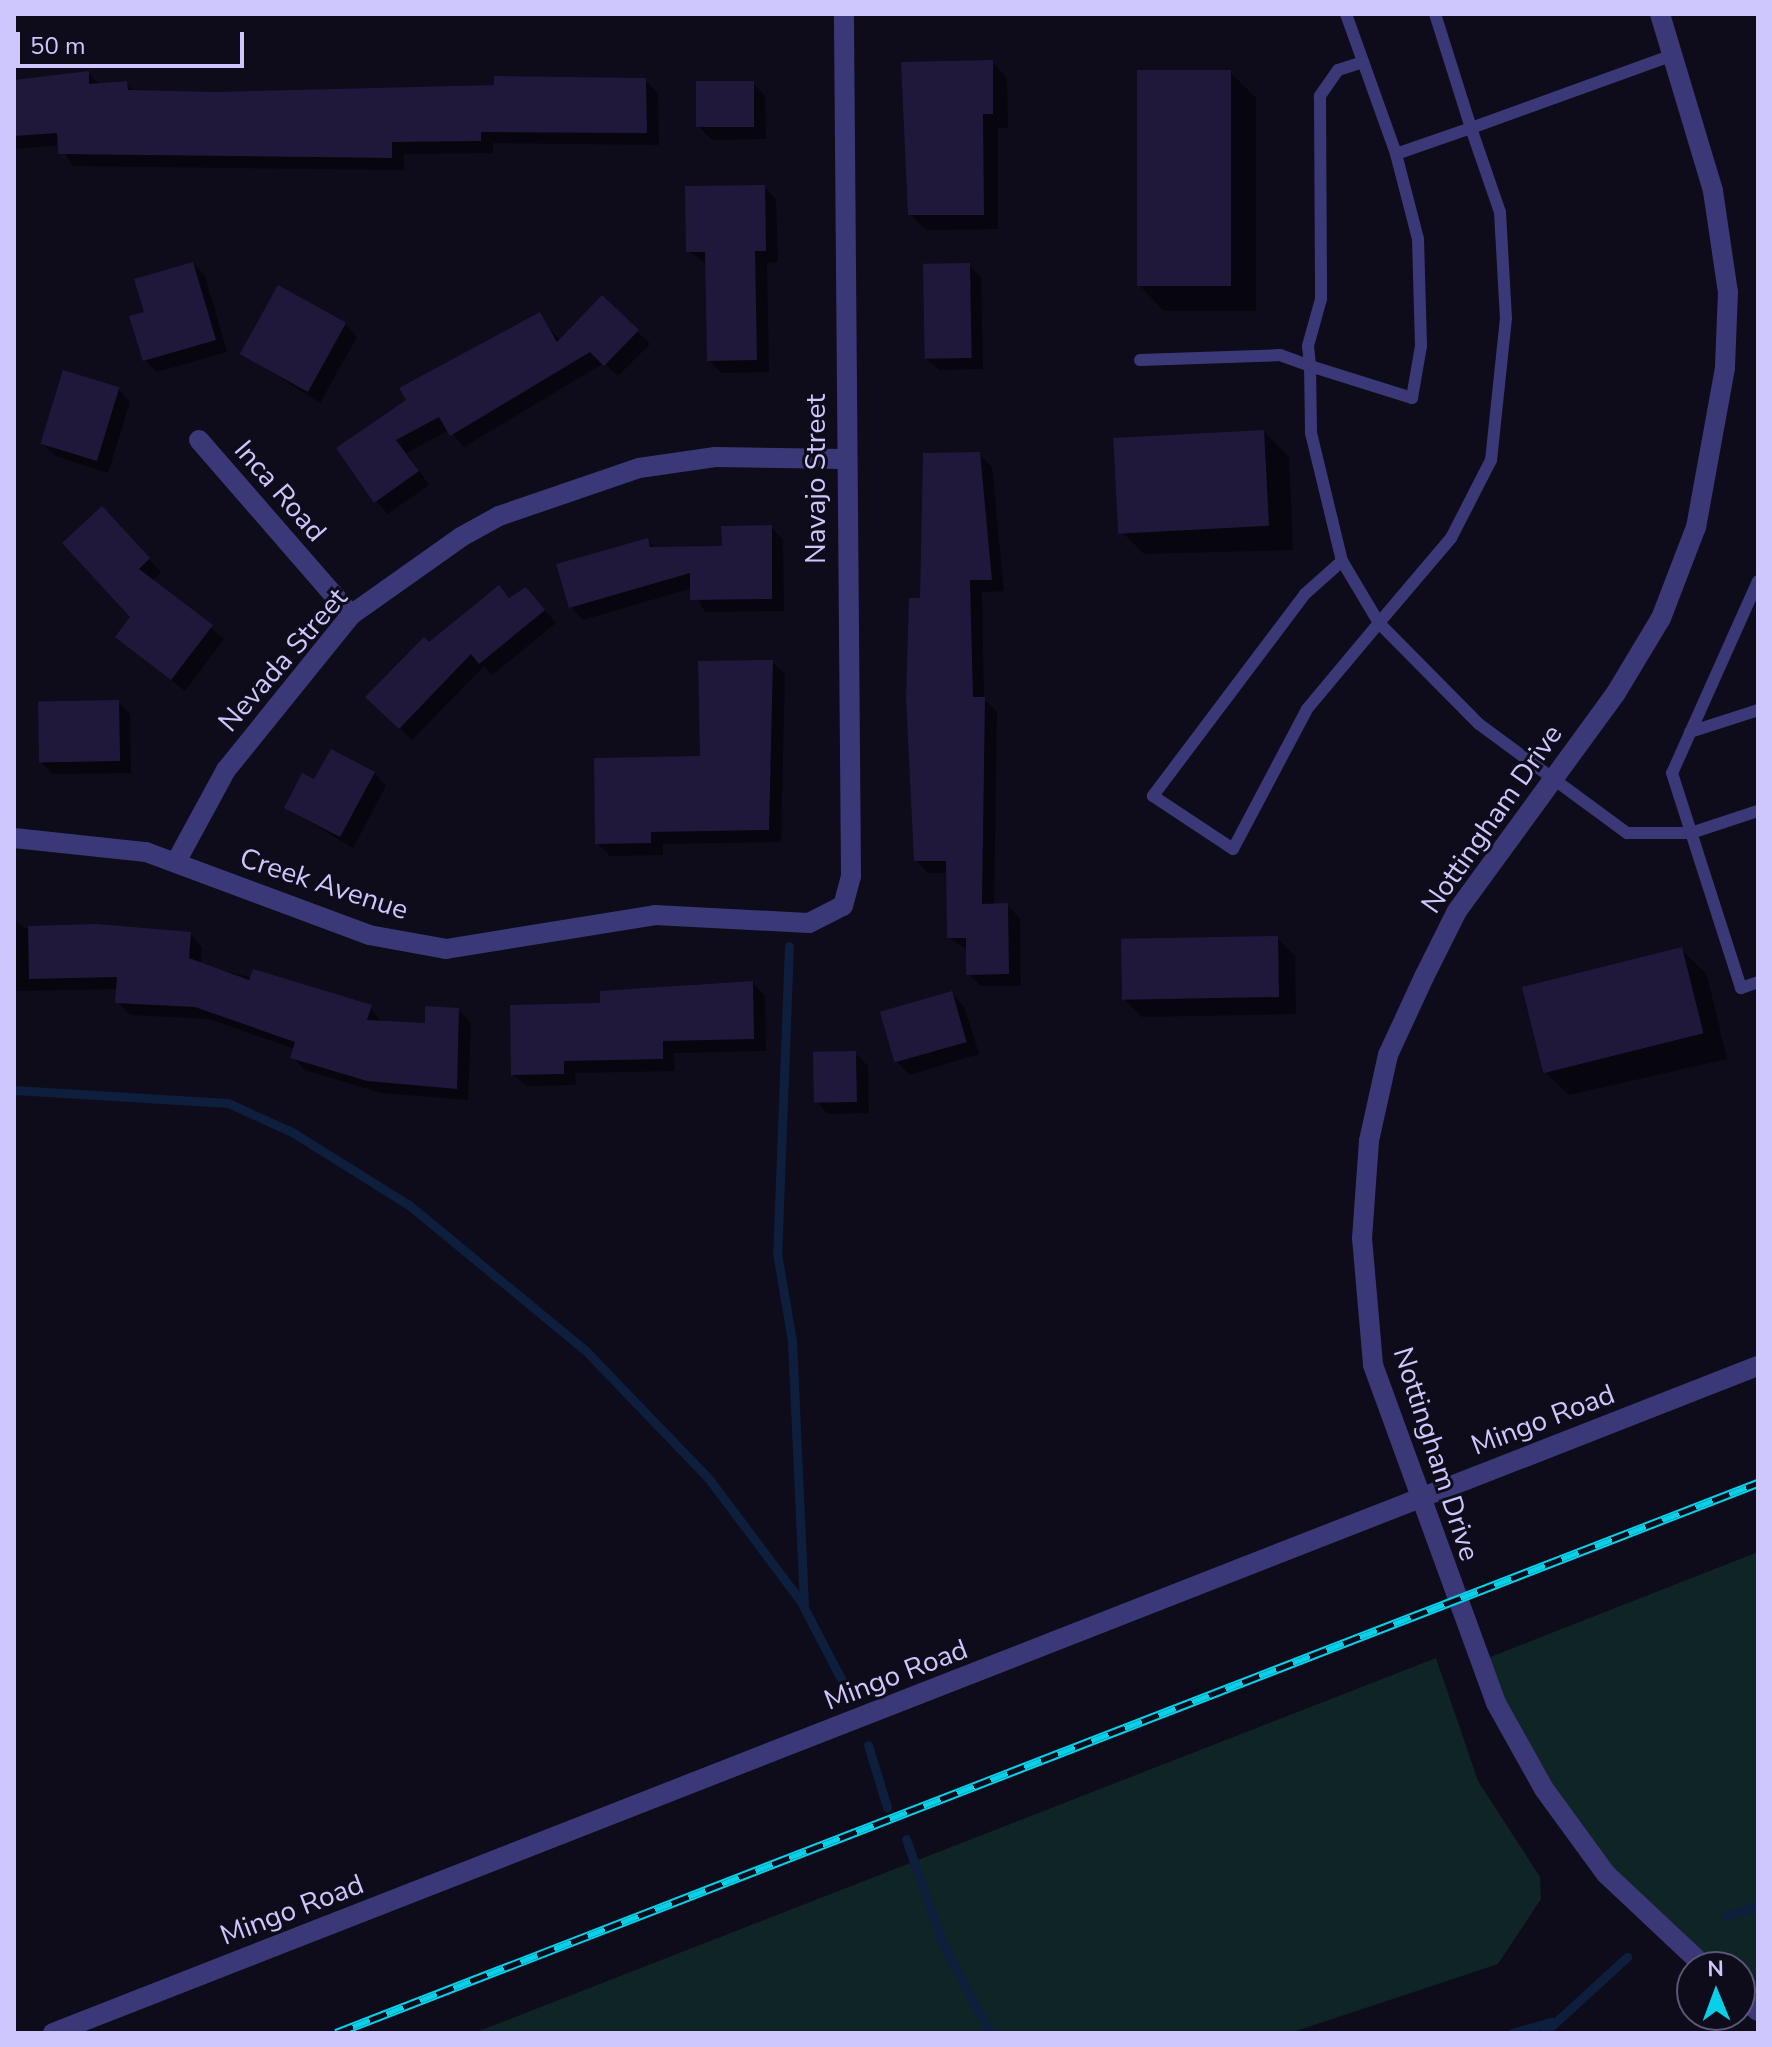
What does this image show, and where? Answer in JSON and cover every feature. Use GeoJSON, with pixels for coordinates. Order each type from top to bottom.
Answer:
{"type":"FeatureCollection","features":[{"type":"Feature","properties":{"kind":"street","name":"Navajo Street"},"geometry":{"type":"LineString","coordinates":[[809,923],[843,906],[851,876],[843,459],[844,14]]}},
{"type":"Feature","properties":{"kind":"street","name":"Nottingham Drive"},"geometry":{"type":"LineString","coordinates":[[1660,14],[1713,191],[1728,292],[1725,368],[1696,527],[1661,618],[1457,911],[1388,1055],[1369,1141],[1362,1238],[1373,1365],[1417,1499],[1496,1703],[1528,1765],[1606,1874],[1688,1951]]}},
{"type":"Feature","properties":{"kind":"street","name":"Inca Road"},"geometry":{"type":"LineString","coordinates":[[199,440],[351,615]]}},
{"type":"Feature","properties":{"kind":"street","name":"Nevada Street"},"geometry":{"type":"LineString","coordinates":[[176,862],[226,770],[351,615],[499,516],[611,477],[715,457],[843,459]]}},
{"type":"Feature","properties":{"kind":"street","name":"Creek Avenue"},"geometry":{"type":"LineString","coordinates":[[14,838],[176,862],[369,935],[446,949],[655,915],[809,923]]}},
{"type":"Feature","properties":{"kind":"street","name":"Mingo Road"},"geometry":{"type":"LineString","coordinates":[[53,2033],[1758,1366]]}},
{"type":"Feature","properties":{"kind":"lane"},"geometry":{"type":"LineString","coordinates":[[1140,360],[1280,355],[1412,398],[1421,346],[1418,239],[1396,154],[1346,14]]}},
{"type":"Feature","properties":{"kind":"lane"},"geometry":{"type":"LineString","coordinates":[[1342,561],[1305,594],[1153,796],[1233,849],[1307,709],[1451,538],[1491,460],[1506,318],[1500,212],[1435,14]]}},
{"type":"Feature","properties":{"kind":"lane"},"geometry":{"type":"LineString","coordinates":[[1396,154],[1673,55]]}},
{"type":"Feature","properties":{"kind":"lane"},"geometry":{"type":"LineString","coordinates":[[1363,62],[1338,70],[1320,96],[1321,299],[1308,346],[1311,433],[1342,561],[1379,623],[1479,724],[1627,833],[1691,833],[1758,811]]}},
{"type":"Feature","properties":{"kind":"lane"},"geometry":{"type":"LineString","coordinates":[[1758,581],[1672,773],[1741,988],[1758,982]]}},
{"type":"Feature","properties":{"kind":"lane"},"geometry":{"type":"LineString","coordinates":[[1690,732],[1758,710]]}},
{"type":"Feature","properties":{"kind":"green space"},"geometry":{"type":"Polygon","coordinates":[[[1758,1552],[1758,2011],[1756,1951],[1688,1951],[1606,1874],[1480,1661],[1758,1552]]]}},
{"type":"Feature","properties":{"kind":"green space"},"geometry":{"type":"Polygon","coordinates":[[[1436,1658],[1478,1781],[1540,1877],[1541,1899],[1498,1964],[1290,2033],[474,2033],[1436,1658]]]}},
{"type":"Feature","properties":{"kind":"building"},"geometry":{"type":"Polygon","coordinates":[[[993,60],[993,114],[983,114],[984,215],[908,215],[901,62],[993,60]]]}},
{"type":"Feature","properties":{"kind":"building"},"geometry":{"type":"Polygon","coordinates":[[[1137,70],[1231,70],[1231,286],[1137,286],[1137,70]]]}},
{"type":"Feature","properties":{"kind":"building"},"geometry":{"type":"Polygon","coordinates":[[[89,71],[89,84],[127,81],[128,90],[216,92],[494,85],[494,76],[646,78],[647,133],[481,132],[481,141],[392,142],[392,158],[58,154],[57,133],[14,136],[14,80],[89,71]]]}},
{"type":"Feature","properties":{"kind":"building"},"geometry":{"type":"Polygon","coordinates":[[[696,81],[754,81],[754,127],[696,127],[696,81]]]}},
{"type":"Feature","properties":{"kind":"building"},"geometry":{"type":"Polygon","coordinates":[[[765,185],[766,251],[755,251],[757,360],[707,361],[705,252],[686,252],[685,186],[765,185]]]}},
{"type":"Feature","properties":{"kind":"building"},"geometry":{"type":"Polygon","coordinates":[[[193,262],[216,340],[143,361],[129,316],[144,312],[134,279],[193,262]]]}},
{"type":"Feature","properties":{"kind":"building"},"geometry":{"type":"Polygon","coordinates":[[[970,263],[972,358],[925,359],[923,264],[970,263]]]}},
{"type":"Feature","properties":{"kind":"building"},"geometry":{"type":"Polygon","coordinates":[[[278,285],[346,323],[308,392],[240,354],[278,285]]]}},
{"type":"Feature","properties":{"kind":"building"},"geometry":{"type":"Polygon","coordinates":[[[602,295],[639,330],[604,366],[590,352],[450,436],[439,417],[396,440],[419,471],[374,503],[336,448],[406,400],[399,388],[540,312],[557,342],[602,295]]]}},
{"type":"Feature","properties":{"kind":"building"},"geometry":{"type":"Polygon","coordinates":[[[63,370],[119,387],[97,461],[40,444],[63,370]]]}},
{"type":"Feature","properties":{"kind":"building"},"geometry":{"type":"Polygon","coordinates":[[[1264,430],[1269,526],[1118,534],[1113,438],[1264,430]]]}},
{"type":"Feature","properties":{"kind":"building"},"geometry":{"type":"Polygon","coordinates":[[[980,452],[992,580],[970,580],[973,697],[985,697],[982,904],[1008,903],[1009,974],[966,975],[966,938],[947,938],[946,861],[914,861],[906,698],[909,598],[920,598],[923,453],[980,452]]]}},
{"type":"Feature","properties":{"kind":"building"},"geometry":{"type":"Polygon","coordinates":[[[102,506],[150,558],[139,569],[213,625],[171,680],[115,637],[130,617],[62,543],[102,506]]]}},
{"type":"Feature","properties":{"kind":"building"},"geometry":{"type":"Polygon","coordinates":[[[772,525],[772,599],[690,600],[690,573],[569,608],[556,564],[648,538],[650,547],[722,546],[721,526],[772,525]]]}},
{"type":"Feature","properties":{"kind":"building"},"geometry":{"type":"Polygon","coordinates":[[[499,585],[509,598],[526,587],[545,610],[479,664],[471,654],[399,729],[365,697],[424,637],[429,642],[499,585]]]}},
{"type":"Feature","properties":{"kind":"building"},"geometry":{"type":"Polygon","coordinates":[[[773,660],[769,830],[651,832],[651,843],[595,844],[594,758],[700,756],[698,661],[773,660]]]}},
{"type":"Feature","properties":{"kind":"building"},"geometry":{"type":"Polygon","coordinates":[[[119,700],[120,761],[39,762],[38,701],[119,700]]]}},
{"type":"Feature","properties":{"kind":"building"},"geometry":{"type":"Polygon","coordinates":[[[331,749],[375,772],[340,837],[284,808],[302,773],[314,779],[331,749]]]}},
{"type":"Feature","properties":{"kind":"building"},"geometry":{"type":"Polygon","coordinates":[[[97,924],[191,932],[189,958],[249,980],[253,969],[372,1005],[367,1020],[425,1023],[425,1006],[459,1008],[457,1089],[367,1081],[290,1058],[295,1042],[195,1007],[115,1003],[117,977],[29,979],[28,926],[97,924]]]}},
{"type":"Feature","properties":{"kind":"building"},"geometry":{"type":"Polygon","coordinates":[[[1278,936],[1279,997],[1122,1000],[1121,939],[1278,936]]]}},
{"type":"Feature","properties":{"kind":"building"},"geometry":{"type":"Polygon","coordinates":[[[1682,947],[1704,1033],[1543,1073],[1522,987],[1682,947]]]}},
{"type":"Feature","properties":{"kind":"building"},"geometry":{"type":"Polygon","coordinates":[[[753,981],[754,1039],[663,1041],[663,1059],[564,1061],[564,1074],[511,1075],[510,1005],[600,1003],[600,991],[753,981]]]}},
{"type":"Feature","properties":{"kind":"building"},"geometry":{"type":"Polygon","coordinates":[[[952,991],[967,1042],[895,1063],[880,1012],[952,991]]]}},
{"type":"Feature","properties":{"kind":"building"},"geometry":{"type":"Polygon","coordinates":[[[856,1051],[857,1102],[814,1103],[813,1052],[856,1051]]]}},
{"type":"Feature","properties":{"kind":"waterway"},"geometry":{"type":"LineString","coordinates":[[789,946],[777,1253],[792,1341],[804,1604]]}},
{"type":"Feature","properties":{"kind":"waterway"},"geometry":{"type":"LineString","coordinates":[[14,1090],[228,1103],[292,1132],[409,1205],[586,1351],[709,1479],[800,1600],[850,1696]]}},
{"type":"Feature","properties":{"kind":"waterway"},"geometry":{"type":"LineString","coordinates":[[868,1745],[887,1807]]}},
{"type":"Feature","properties":{"kind":"waterway"},"geometry":{"type":"LineString","coordinates":[[906,1839],[943,1944],[990,2033]]}},
{"type":"Feature","properties":{"kind":"waterway"},"geometry":{"type":"LineString","coordinates":[[1726,1916],[1758,1906]]}},
{"type":"Feature","properties":{"kind":"waterway"},"geometry":{"type":"LineString","coordinates":[[1544,2033],[1627,1957]]}},
{"type":"Feature","properties":{"kind":"waterway"},"geometry":{"type":"LineString","coordinates":[[1512,2033],[1551,2022]]}},
{"type":"Feature","properties":{"kind":"railway"},"geometry":{"type":"LineString","coordinates":[[336,2033],[1758,1483]]}}]}
